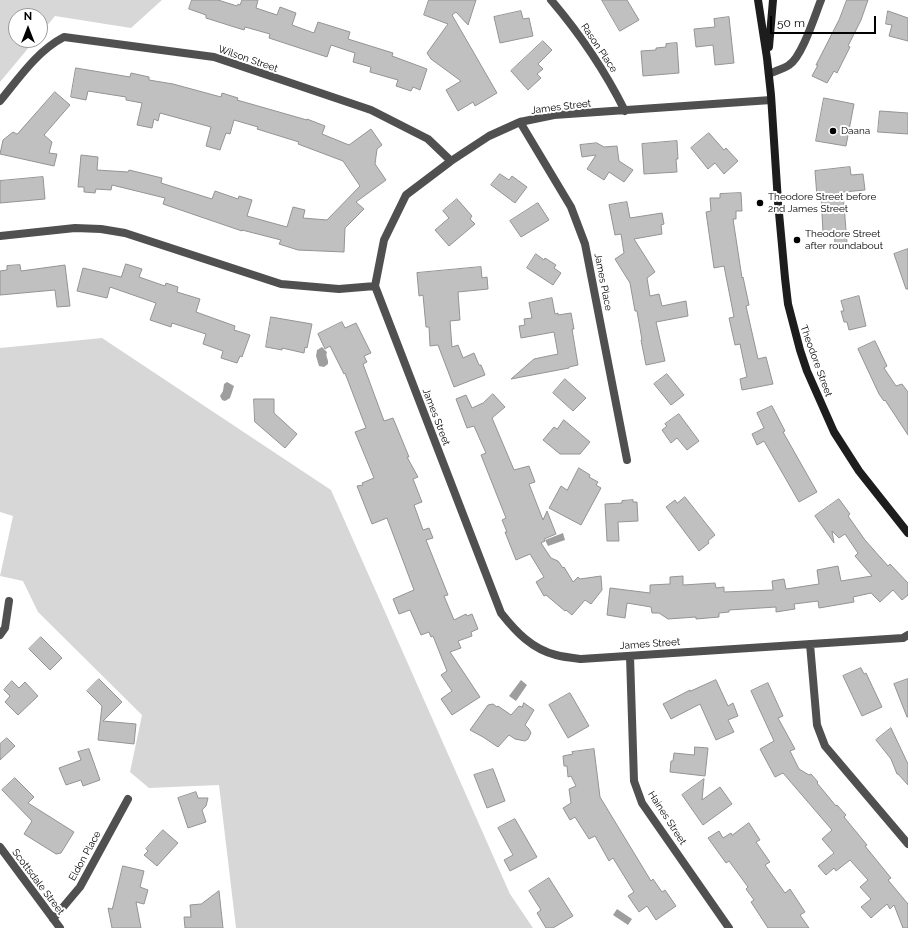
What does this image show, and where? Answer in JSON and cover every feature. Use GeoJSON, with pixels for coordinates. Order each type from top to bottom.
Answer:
{"type":"FeatureCollection","features":[{"type":"Feature","properties":{"kind":"main road","name":"Theodore Street"},"geometry":{"type":"LineString","coordinates":[[758,0],[769,74],[778,202],[788,304],[800,350],[807,371],[834,432],[859,471],[908,533]]}},
{"type":"Feature","properties":{"kind":"main road","name":"Theodore Street"},"geometry":{"type":"LineString","coordinates":[[767,58],[773,0]]}},
{"type":"Feature","properties":{"kind":"street","name":"Rason Place"},"geometry":{"type":"LineString","coordinates":[[551,0],[574,27],[611,83],[626,110]]}},
{"type":"Feature","properties":{"kind":"street"},"geometry":{"type":"LineString","coordinates":[[769,74],[789,65],[795,59],[805,40],[821,0]]}},
{"type":"Feature","properties":{"kind":"street","name":"Wilson Street"},"geometry":{"type":"LineString","coordinates":[[0,101],[39,55],[53,42],[64,37],[214,57],[371,110],[428,139],[450,160]]}},
{"type":"Feature","properties":{"kind":"street","name":"James Street"},"geometry":{"type":"LineString","coordinates":[[771,100],[554,116],[520,122],[489,136],[450,160],[406,195],[384,240],[375,286],[501,613],[516,631],[537,648],[557,655],[581,659],[903,638],[908,635]]}},
{"type":"Feature","properties":{"kind":"street","name":"James Place"},"geometry":{"type":"LineString","coordinates":[[520,122],[571,206],[585,244],[627,460]]}},
{"type":"Feature","properties":{"kind":"street"},"geometry":{"type":"LineString","coordinates":[[0,236],[75,228],[102,229],[125,233],[281,284],[339,289],[375,286]]}},
{"type":"Feature","properties":{"kind":"street"},"geometry":{"type":"LineString","coordinates":[[0,635],[5,628],[9,601]]}},
{"type":"Feature","properties":{"kind":"street"},"geometry":{"type":"LineString","coordinates":[[810,644],[817,725],[825,746],[908,844]]}},
{"type":"Feature","properties":{"kind":"street","name":"Haines Street"},"geometry":{"type":"LineString","coordinates":[[630,656],[632,758],[634,781],[642,803],[729,928]]}},
{"type":"Feature","properties":{"kind":"street","name":"Eldon Place"},"geometry":{"type":"LineString","coordinates":[[53,919],[80,887],[128,798]]}},
{"type":"Feature","properties":{"kind":"street","name":"Scottsdale Street"},"geometry":{"type":"LineString","coordinates":[[0,847],[60,928]]}},
{"type":"Feature","properties":{"kind":"shaded area"},"geometry":{"type":"Polygon","coordinates":[[[0,0],[162,0],[131,28],[55,16],[48,24],[48,8],[8,8],[8,48],[28,48],[0,82],[0,0]]]}},
{"type":"Feature","properties":{"kind":"shaded area"},"geometry":{"type":"Polygon","coordinates":[[[102,338],[331,490],[510,894],[533,928],[236,928],[219,785],[149,788],[130,772],[142,715],[38,612],[23,581],[0,576],[13,516],[0,512],[0,348],[102,338]]]}},
{"type":"Feature","properties":{"kind":"shaded area"},"geometry":{"type":"Polygon","coordinates":[[[322,347],[327,352],[326,355],[328,362],[328,364],[324,367],[319,366],[316,356],[317,350],[322,347]]]}},
{"type":"Feature","properties":{"kind":"shaded area"},"geometry":{"type":"Polygon","coordinates":[[[227,382],[234,386],[230,398],[225,401],[222,400],[220,396],[223,391],[224,384],[227,382]]]}},
{"type":"Feature","properties":{"kind":"shaded area"},"geometry":{"type":"Polygon","coordinates":[[[563,533],[565,540],[548,546],[545,540],[563,533]]]}},
{"type":"Feature","properties":{"kind":"shaded area"},"geometry":{"type":"Polygon","coordinates":[[[521,680],[527,685],[516,701],[509,696],[521,680]]]}},
{"type":"Feature","properties":{"kind":"shaded area"},"geometry":{"type":"Polygon","coordinates":[[[617,909],[632,919],[628,925],[613,915],[617,909]]]}},
{"type":"Feature","properties":{"kind":"building"},"geometry":{"type":"Polygon","coordinates":[[[192,0],[218,0],[237,6],[238,4],[240,5],[242,0],[258,0],[256,8],[277,15],[280,7],[296,13],[292,25],[314,33],[318,22],[350,32],[348,39],[393,53],[392,56],[427,69],[420,90],[413,87],[411,91],[396,86],[398,80],[370,72],[371,67],[353,62],[355,53],[331,45],[327,57],[269,38],[270,34],[245,27],[244,30],[206,18],[206,15],[189,9],[192,0]]]}},
{"type":"Feature","properties":{"kind":"building"},"geometry":{"type":"Polygon","coordinates":[[[429,0],[476,0],[468,25],[456,12],[452,15],[497,93],[475,106],[473,102],[458,111],[446,90],[461,81],[431,59],[427,53],[448,24],[424,15],[429,0]]]}},
{"type":"Feature","properties":{"kind":"building"},"geometry":{"type":"Polygon","coordinates":[[[602,0],[627,0],[639,20],[620,31],[602,0]]]}},
{"type":"Feature","properties":{"kind":"building"},"geometry":{"type":"Polygon","coordinates":[[[847,0],[868,0],[861,20],[848,46],[850,47],[837,73],[834,71],[827,83],[812,76],[847,0]]]}},
{"type":"Feature","properties":{"kind":"building"},"geometry":{"type":"Polygon","coordinates":[[[521,11],[523,19],[529,18],[533,36],[500,43],[494,17],[521,11]]]}},
{"type":"Feature","properties":{"kind":"building"},"geometry":{"type":"Polygon","coordinates":[[[888,11],[908,18],[908,41],[889,36],[892,25],[886,24],[888,11]]]}},
{"type":"Feature","properties":{"kind":"building"},"geometry":{"type":"Polygon","coordinates":[[[729,17],[734,63],[715,65],[713,45],[696,47],[694,29],[715,27],[714,19],[729,17]]]}},
{"type":"Feature","properties":{"kind":"building"},"geometry":{"type":"Polygon","coordinates":[[[543,41],[552,50],[538,64],[543,69],[537,74],[541,78],[528,90],[511,71],[543,41]]]}},
{"type":"Feature","properties":{"kind":"building"},"geometry":{"type":"Polygon","coordinates":[[[677,43],[679,73],[643,76],[641,51],[656,50],[656,48],[666,47],[666,44],[677,43]]]}},
{"type":"Feature","properties":{"kind":"building"},"geometry":{"type":"Polygon","coordinates":[[[76,68],[130,77],[131,73],[149,77],[149,80],[173,84],[221,97],[222,93],[238,98],[237,100],[307,119],[325,126],[322,134],[349,145],[371,129],[382,145],[377,149],[375,164],[386,180],[356,202],[364,209],[345,228],[344,252],[298,250],[279,244],[281,240],[242,231],[163,204],[165,198],[112,185],[111,190],[96,189],[95,193],[84,192],[84,187],[78,187],[81,155],[98,157],[97,170],[128,172],[129,170],[162,178],[161,183],[212,199],[215,191],[238,199],[239,196],[252,200],[247,216],[287,227],[293,207],[305,210],[303,218],[327,220],[360,186],[343,161],[298,144],[299,142],[234,120],[230,134],[226,133],[220,150],[206,146],[211,127],[160,113],[158,121],[154,119],[152,128],[137,125],[142,103],[126,100],[126,97],[88,91],[86,100],[71,97],[76,68]]]}},
{"type":"Feature","properties":{"kind":"building"},"geometry":{"type":"Polygon","coordinates":[[[55,92],[70,105],[44,135],[52,142],[49,153],[57,154],[54,166],[0,154],[3,140],[13,132],[17,134],[55,92]]]}},
{"type":"Feature","properties":{"kind":"building","name":"Daana"},"geometry":{"type":"Polygon","coordinates":[[[824,98],[854,104],[846,146],[816,141],[824,98]]]}},
{"type":"Feature","properties":{"kind":"building"},"geometry":{"type":"Polygon","coordinates":[[[880,111],[908,113],[908,134],[878,132],[880,111]]]}},
{"type":"Feature","properties":{"kind":"building"},"geometry":{"type":"Polygon","coordinates":[[[709,133],[724,150],[726,148],[738,161],[724,174],[715,163],[708,169],[691,148],[709,133]]]}},
{"type":"Feature","properties":{"kind":"building"},"geometry":{"type":"Polygon","coordinates":[[[677,141],[677,172],[644,174],[642,144],[677,141]]]}},
{"type":"Feature","properties":{"kind":"building"},"geometry":{"type":"Polygon","coordinates":[[[597,143],[604,147],[617,146],[619,161],[633,170],[624,182],[609,172],[604,180],[587,169],[596,155],[582,157],[580,145],[597,143]]]}},
{"type":"Feature","properties":{"kind":"building"},"geometry":{"type":"Polygon","coordinates":[[[850,167],[851,175],[863,174],[865,190],[843,192],[847,243],[835,243],[834,232],[823,232],[821,197],[817,197],[815,171],[850,167]]]}},
{"type":"Feature","properties":{"kind":"building"},"geometry":{"type":"Polygon","coordinates":[[[500,174],[509,180],[512,176],[527,187],[515,203],[491,185],[500,174]]]}},
{"type":"Feature","properties":{"kind":"building"},"geometry":{"type":"Polygon","coordinates":[[[43,177],[45,199],[0,203],[0,181],[43,177]]]}},
{"type":"Feature","properties":{"kind":"building"},"geometry":{"type":"Polygon","coordinates":[[[741,193],[742,211],[736,211],[736,219],[733,219],[742,278],[743,277],[749,305],[746,306],[758,359],[766,357],[773,384],[742,390],[740,379],[747,377],[740,344],[735,345],[729,318],[734,317],[724,266],[714,268],[706,212],[711,211],[710,198],[720,198],[720,194],[741,193]]]}},
{"type":"Feature","properties":{"kind":"building"},"geometry":{"type":"Polygon","coordinates":[[[457,199],[472,216],[470,219],[475,224],[449,246],[435,230],[449,218],[443,211],[457,199]]]}},
{"type":"Feature","properties":{"kind":"building"},"geometry":{"type":"Polygon","coordinates":[[[627,202],[630,218],[662,213],[664,224],[661,225],[662,234],[634,239],[655,272],[647,278],[650,296],[659,294],[662,306],[686,301],[688,316],[656,322],[665,361],[646,365],[637,311],[635,311],[630,283],[615,259],[624,253],[621,234],[615,235],[609,205],[627,202]]]}},
{"type":"Feature","properties":{"kind":"building"},"geometry":{"type":"Polygon","coordinates":[[[538,203],[549,220],[521,237],[510,221],[538,203]]]}},
{"type":"Feature","properties":{"kind":"building"},"geometry":{"type":"Polygon","coordinates":[[[908,249],[908,289],[906,289],[894,254],[908,249]]]}},
{"type":"Feature","properties":{"kind":"building"},"geometry":{"type":"Polygon","coordinates":[[[536,254],[544,260],[545,258],[556,265],[554,268],[561,273],[553,285],[527,268],[536,254]]]}},
{"type":"Feature","properties":{"kind":"building"},"geometry":{"type":"Polygon","coordinates":[[[126,264],[142,269],[139,277],[165,286],[166,283],[178,287],[177,292],[200,299],[196,312],[235,326],[234,330],[250,335],[242,357],[240,356],[237,363],[221,358],[223,351],[203,344],[206,334],[172,323],[171,327],[150,320],[156,303],[110,287],[107,298],[77,291],[83,268],[121,277],[126,264]]]}},
{"type":"Feature","properties":{"kind":"building"},"geometry":{"type":"Polygon","coordinates":[[[20,265],[21,271],[65,265],[70,306],[57,307],[55,290],[0,295],[0,271],[7,270],[7,266],[20,265]]]}},
{"type":"Feature","properties":{"kind":"building"},"geometry":{"type":"Polygon","coordinates":[[[481,267],[482,278],[487,277],[488,289],[458,292],[460,320],[450,321],[452,347],[458,345],[463,358],[474,353],[485,375],[454,387],[438,345],[430,346],[429,327],[426,327],[423,295],[419,296],[417,273],[481,267]]]}},
{"type":"Feature","properties":{"kind":"building"},"geometry":{"type":"Polygon","coordinates":[[[859,296],[866,326],[849,330],[847,322],[844,322],[841,311],[844,311],[841,301],[859,296]]]}},
{"type":"Feature","properties":{"kind":"building"},"geometry":{"type":"Polygon","coordinates":[[[552,298],[555,314],[571,313],[578,365],[511,379],[534,359],[558,354],[554,332],[521,338],[519,326],[525,325],[524,319],[532,318],[529,303],[552,298]]]}},
{"type":"Feature","properties":{"kind":"building"},"geometry":{"type":"Polygon","coordinates":[[[271,317],[312,324],[307,348],[305,347],[304,353],[282,348],[282,350],[266,347],[271,317]]]}},
{"type":"Feature","properties":{"kind":"building"},"geometry":{"type":"Polygon","coordinates":[[[342,322],[345,328],[356,323],[371,353],[364,356],[367,362],[363,364],[384,421],[393,418],[409,457],[407,457],[418,477],[413,479],[422,502],[414,505],[423,530],[429,528],[433,538],[426,540],[448,595],[444,596],[454,620],[466,614],[467,616],[472,614],[478,629],[471,632],[472,636],[458,641],[461,648],[450,652],[480,697],[452,715],[441,699],[452,691],[441,675],[447,671],[433,636],[431,637],[429,632],[421,635],[410,610],[399,614],[393,599],[414,590],[387,518],[372,524],[357,486],[363,485],[362,483],[374,478],[355,432],[366,428],[345,373],[344,374],[330,346],[325,349],[318,334],[342,322]]]}},
{"type":"Feature","properties":{"kind":"building"},"geometry":{"type":"Polygon","coordinates":[[[875,341],[887,366],[884,368],[896,386],[902,384],[908,392],[908,435],[885,400],[884,401],[879,394],[858,349],[875,341]]]}},
{"type":"Feature","properties":{"kind":"building"},"geometry":{"type":"Polygon","coordinates":[[[667,374],[684,395],[671,405],[654,384],[667,374]]]}},
{"type":"Feature","properties":{"kind":"building"},"geometry":{"type":"Polygon","coordinates":[[[565,379],[586,398],[573,411],[553,393],[565,379]]]}},
{"type":"Feature","properties":{"kind":"building"},"geometry":{"type":"Polygon","coordinates":[[[493,394],[505,407],[492,418],[514,470],[529,466],[535,482],[529,484],[543,520],[547,511],[556,534],[544,539],[545,541],[541,543],[551,558],[558,561],[563,568],[564,567],[573,582],[578,577],[580,579],[601,576],[602,590],[591,604],[585,600],[572,615],[546,595],[544,596],[536,582],[544,577],[530,554],[516,560],[502,520],[506,518],[481,455],[486,453],[474,426],[467,428],[456,399],[466,395],[472,408],[483,403],[493,394]]]}},
{"type":"Feature","properties":{"kind":"building"},"geometry":{"type":"Polygon","coordinates":[[[254,399],[274,399],[274,413],[297,434],[285,448],[255,422],[254,399]]]}},
{"type":"Feature","properties":{"kind":"building"},"geometry":{"type":"Polygon","coordinates":[[[772,406],[785,431],[783,432],[817,492],[799,502],[764,441],[757,445],[752,434],[764,428],[757,413],[772,406]]]}},
{"type":"Feature","properties":{"kind":"building"},"geometry":{"type":"Polygon","coordinates":[[[679,414],[699,441],[687,450],[677,438],[671,443],[662,430],[667,426],[665,424],[679,414]]]}},
{"type":"Feature","properties":{"kind":"building"},"geometry":{"type":"Polygon","coordinates":[[[564,420],[590,442],[580,454],[560,454],[543,440],[554,427],[557,429],[564,420]]]}},
{"type":"Feature","properties":{"kind":"building"},"geometry":{"type":"Polygon","coordinates":[[[579,468],[590,475],[589,477],[598,482],[596,485],[601,488],[581,525],[549,508],[561,486],[567,490],[579,468]]]}},
{"type":"Feature","properties":{"kind":"building"},"geometry":{"type":"Polygon","coordinates":[[[685,497],[715,535],[708,541],[709,543],[699,551],[666,507],[675,500],[677,503],[685,497]]]}},
{"type":"Feature","properties":{"kind":"building"},"geometry":{"type":"Polygon","coordinates":[[[839,499],[850,514],[848,516],[865,540],[888,566],[890,564],[908,583],[908,595],[902,600],[893,590],[880,602],[871,593],[853,597],[854,602],[819,608],[818,601],[794,604],[795,609],[776,612],[776,607],[729,610],[729,612],[719,613],[719,617],[696,619],[696,617],[668,619],[659,613],[652,613],[651,607],[627,603],[625,618],[607,615],[610,588],[650,593],[650,585],[670,584],[670,577],[683,576],[683,585],[715,583],[716,588],[724,587],[724,592],[773,590],[772,581],[784,579],[786,589],[819,584],[817,570],[838,566],[841,581],[872,576],[855,556],[858,553],[845,534],[839,538],[832,531],[834,543],[815,516],[839,499]]]}},
{"type":"Feature","properties":{"kind":"building"},"geometry":{"type":"Polygon","coordinates":[[[633,500],[633,502],[637,502],[638,521],[618,522],[619,541],[607,541],[605,504],[622,503],[622,501],[633,500]]]}},
{"type":"Feature","properties":{"kind":"building"},"geometry":{"type":"Polygon","coordinates":[[[41,637],[62,658],[50,670],[29,649],[41,637]]]}},
{"type":"Feature","properties":{"kind":"building"},"geometry":{"type":"Polygon","coordinates":[[[861,668],[864,674],[866,673],[882,707],[862,716],[843,676],[861,668]]]}},
{"type":"Feature","properties":{"kind":"building"},"geometry":{"type":"Polygon","coordinates":[[[99,679],[122,702],[103,721],[136,724],[134,744],[98,740],[102,706],[87,691],[99,679]]]}},
{"type":"Feature","properties":{"kind":"building"},"geometry":{"type":"Polygon","coordinates":[[[908,679],[908,717],[907,717],[894,684],[908,679]]]}},
{"type":"Feature","properties":{"kind":"building"},"geometry":{"type":"Polygon","coordinates":[[[716,680],[728,706],[733,703],[738,716],[728,720],[734,732],[716,740],[700,704],[671,719],[663,704],[690,690],[716,680]]]}},
{"type":"Feature","properties":{"kind":"building"},"geometry":{"type":"Polygon","coordinates":[[[12,681],[19,688],[25,682],[38,696],[18,715],[5,702],[10,696],[4,690],[12,681]]]}},
{"type":"Feature","properties":{"kind":"building"},"geometry":{"type":"Polygon","coordinates":[[[768,683],[783,716],[778,718],[795,749],[790,751],[799,769],[809,775],[811,774],[836,806],[837,805],[846,815],[844,817],[891,878],[888,880],[908,904],[908,928],[903,928],[894,905],[890,909],[887,904],[871,918],[861,907],[871,899],[860,887],[868,880],[850,860],[836,871],[834,868],[826,875],[818,866],[834,853],[822,839],[832,830],[783,773],[775,777],[760,749],[774,741],[751,691],[768,683]]]}},
{"type":"Feature","properties":{"kind":"building"},"geometry":{"type":"Polygon","coordinates":[[[570,693],[589,726],[568,738],[549,705],[570,693]]]}},
{"type":"Feature","properties":{"kind":"building"},"geometry":{"type":"Polygon","coordinates":[[[524,703],[534,710],[525,725],[531,733],[525,741],[515,739],[509,735],[498,747],[470,730],[488,705],[493,704],[497,707],[498,706],[511,715],[519,706],[522,707],[524,703]]]}},
{"type":"Feature","properties":{"kind":"building"},"geometry":{"type":"Polygon","coordinates":[[[891,728],[908,764],[908,785],[897,774],[891,759],[876,740],[891,728]]]}},
{"type":"Feature","properties":{"kind":"building"},"geometry":{"type":"Polygon","coordinates":[[[7,738],[15,746],[0,760],[0,744],[7,738]]]}},
{"type":"Feature","properties":{"kind":"building"},"geometry":{"type":"Polygon","coordinates":[[[695,747],[708,748],[705,776],[670,772],[671,761],[673,761],[674,753],[694,755],[695,747]]]}},
{"type":"Feature","properties":{"kind":"building"},"geometry":{"type":"Polygon","coordinates":[[[89,749],[100,780],[83,786],[81,780],[66,785],[59,768],[81,760],[78,752],[89,749]]]}},
{"type":"Feature","properties":{"kind":"building"},"geometry":{"type":"Polygon","coordinates":[[[594,749],[600,797],[651,881],[653,879],[662,892],[665,890],[676,906],[656,920],[647,906],[639,912],[628,896],[634,892],[613,858],[609,861],[595,836],[589,839],[575,817],[570,820],[563,808],[571,803],[569,789],[576,786],[571,776],[568,777],[567,766],[564,766],[563,756],[573,754],[572,752],[594,749]]]}},
{"type":"Feature","properties":{"kind":"building"},"geometry":{"type":"Polygon","coordinates":[[[493,769],[505,801],[487,808],[474,775],[493,769]]]}},
{"type":"Feature","properties":{"kind":"building"},"geometry":{"type":"Polygon","coordinates":[[[15,778],[34,797],[28,803],[74,832],[61,853],[56,854],[24,834],[32,821],[2,790],[15,778]]]}},
{"type":"Feature","properties":{"kind":"building"},"geometry":{"type":"Polygon","coordinates":[[[704,779],[702,800],[720,787],[732,804],[703,825],[682,795],[704,779]]]}},
{"type":"Feature","properties":{"kind":"building"},"geometry":{"type":"Polygon","coordinates":[[[196,792],[198,798],[208,798],[206,806],[202,810],[206,822],[188,828],[178,798],[196,792]]]}},
{"type":"Feature","properties":{"kind":"building"},"geometry":{"type":"Polygon","coordinates":[[[515,819],[537,857],[510,871],[504,860],[513,855],[498,828],[515,819]]]}},
{"type":"Feature","properties":{"kind":"building"},"geometry":{"type":"Polygon","coordinates":[[[749,823],[760,840],[756,842],[770,862],[765,865],[785,893],[790,889],[805,912],[800,915],[809,928],[768,928],[751,902],[754,900],[746,889],[748,887],[729,861],[726,863],[708,838],[719,831],[723,838],[731,833],[732,835],[749,823]]]}},
{"type":"Feature","properties":{"kind":"building"},"geometry":{"type":"Polygon","coordinates":[[[163,830],[178,843],[157,866],[144,855],[148,851],[146,849],[163,830]]]}},
{"type":"Feature","properties":{"kind":"building"},"geometry":{"type":"Polygon","coordinates":[[[123,866],[144,871],[140,887],[148,890],[144,904],[136,902],[141,928],[112,928],[108,908],[112,909],[123,866]]]}},
{"type":"Feature","properties":{"kind":"building"},"geometry":{"type":"Polygon","coordinates":[[[549,878],[573,916],[553,928],[546,928],[537,913],[541,910],[529,891],[549,878]]]}},
{"type":"Feature","properties":{"kind":"building"},"geometry":{"type":"Polygon","coordinates":[[[219,891],[223,928],[185,928],[184,917],[191,917],[190,905],[201,904],[219,891]]]}},
{"type":"Feature","properties":{"kind":"place","name":"Daana"},"geometry":{"type":"Point","coordinates":[833,131]}},
{"type":"Feature","properties":{"kind":"place","name":"Theodore Street before 2nd James Street"},"geometry":{"type":"Point","coordinates":[760,203]}},
{"type":"Feature","properties":{"kind":"place","name":"Theodore Street after roundabout"},"geometry":{"type":"Point","coordinates":[797,240]}}]}
